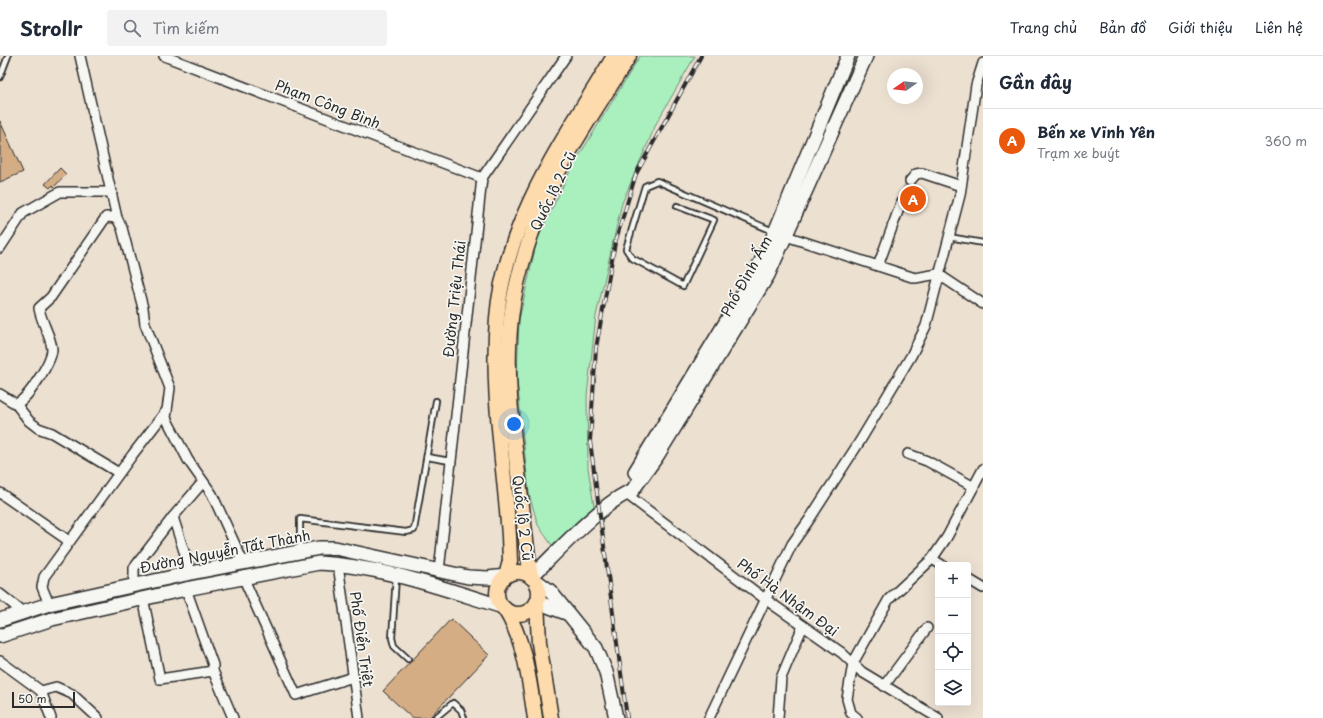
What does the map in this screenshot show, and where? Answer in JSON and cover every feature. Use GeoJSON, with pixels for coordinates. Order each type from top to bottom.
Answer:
{"type":"FeatureCollection","features":[{"type":"Feature","properties":{"kind":"main road","name":"Quốc lộ 2 Cũ"},"geometry":{"type":"LineString","coordinates":[[506,576],[510,561],[509,536],[495,367],[497,317],[503,280],[514,240],[530,199],[542,176],[614,56]]}},
{"type":"Feature","properties":{"kind":"main road","name":"Quốc lộ 2 Cũ"},"geometry":{"type":"LineString","coordinates":[[531,577],[513,437],[510,396],[509,348],[511,318],[516,291],[523,259],[539,213],[571,151],[629,56]]}},
{"type":"Feature","properties":{"kind":"main road","name":"Phố Đình Ấm"},"geometry":{"type":"LineString","coordinates":[[531,577],[600,512],[625,493],[632,491],[658,456],[768,275],[780,234],[848,56]]}},
{"type":"Feature","properties":{"kind":"main road","name":"Phố Đình Ấm"},"geometry":{"type":"LineString","coordinates":[[780,234],[866,56]]}},
{"type":"Feature","properties":{"kind":"main road","name":"Đường Nguyễn Tất Thành"},"geometry":{"type":"LineString","coordinates":[[0,620],[49,604],[300,550],[318,548],[335,548],[399,560],[439,571],[478,578],[506,576]]}},
{"type":"Feature","properties":{"kind":"main road","name":"Đường Nguyễn Tất Thành"},"geometry":{"type":"LineString","coordinates":[[0,636],[52,619],[142,598],[302,565],[319,563],[338,564],[396,576],[503,607]]}},
{"type":"Feature","properties":{"kind":"main road"},"geometry":{"type":"LineString","coordinates":[[535,718],[521,645],[515,626],[498,598],[499,584],[506,576],[519,572],[531,577],[550,591],[591,641],[600,656],[609,681],[616,718]]}},
{"type":"Feature","properties":{"kind":"main road"},"geometry":{"type":"LineString","coordinates":[[531,577],[538,588],[537,602],[539,643],[551,718]]}},
{"type":"Feature","properties":{"kind":"main road"},"geometry":{"type":"LineString","coordinates":[[503,607],[512,613],[522,613],[531,610],[537,602]]}},
{"type":"Feature","properties":{"kind":"main road"},"geometry":{"type":"LineString","coordinates":[[537,602],[553,606],[569,614]]}},
{"type":"Feature","properties":{"kind":"street"},"geometry":{"type":"LineString","coordinates":[[80,56],[117,218],[122,228],[143,308],[145,324],[170,388],[166,418],[188,460],[212,494],[243,562]]}},
{"type":"Feature","properties":{"kind":"street","name":"Phạm Công Bình"},"geometry":{"type":"LineString","coordinates":[[164,56],[482,178]]}},
{"type":"Feature","properties":{"kind":"street","name":"Đường Triệu Thái"},"geometry":{"type":"LineString","coordinates":[[439,571],[482,178],[566,56]]}},
{"type":"Feature","properties":{"kind":"street"},"geometry":{"type":"LineString","coordinates":[[709,718],[792,544],[818,507],[911,356],[926,326],[961,186],[976,85],[983,64]]}},
{"type":"Feature","properties":{"kind":"street"},"geometry":{"type":"LineString","coordinates":[[910,181],[916,174],[922,173],[961,186]]}},
{"type":"Feature","properties":{"kind":"street"},"geometry":{"type":"LineString","coordinates":[[0,248],[22,213],[60,192],[112,192]]}},
{"type":"Feature","properties":{"kind":"street"},"geometry":{"type":"LineString","coordinates":[[878,266],[901,203]]}},
{"type":"Feature","properties":{"kind":"street"},"geometry":{"type":"LineString","coordinates":[[16,404],[26,397],[51,360],[52,347],[40,318],[39,308],[51,297],[106,217],[117,218]]}},
{"type":"Feature","properties":{"kind":"street"},"geometry":{"type":"LineString","coordinates":[[780,234],[915,278],[938,274],[983,304]]}},
{"type":"Feature","properties":{"kind":"street"},"geometry":{"type":"LineString","coordinates":[[0,394],[16,404],[29,421],[38,428],[52,433],[119,473]]}},
{"type":"Feature","properties":{"kind":"street"},"geometry":{"type":"LineString","coordinates":[[49,604],[42,587],[44,577],[119,473],[168,409]]}},
{"type":"Feature","properties":{"kind":"street"},"geometry":{"type":"LineString","coordinates":[[908,454],[927,461],[974,487]]}},
{"type":"Feature","properties":{"kind":"street"},"geometry":{"type":"LineString","coordinates":[[857,718],[851,713],[847,699],[853,663],[888,599],[932,559],[947,537],[983,469]]}},
{"type":"Feature","properties":{"kind":"street"},"geometry":{"type":"LineString","coordinates":[[134,585],[134,568],[173,517],[203,482]]}},
{"type":"Feature","properties":{"kind":"street"},"geometry":{"type":"LineString","coordinates":[[0,493],[69,541]]}},
{"type":"Feature","properties":{"kind":"street","name":"Phố Hà Nhậm Đại"},"geometry":{"type":"LineString","coordinates":[[625,493],[765,600],[842,653],[862,672],[938,718]]}},
{"type":"Feature","properties":{"kind":"street"},"geometry":{"type":"LineString","coordinates":[[173,517],[191,573]]}},
{"type":"Feature","properties":{"kind":"street"},"geometry":{"type":"LineString","coordinates":[[932,559],[937,562]]}},
{"type":"Feature","properties":{"kind":"street","name":"Phố Điển Triệt"},"geometry":{"type":"LineString","coordinates":[[338,564],[359,718]]}},
{"type":"Feature","properties":{"kind":"street"},"geometry":{"type":"LineString","coordinates":[[243,577],[296,695],[353,677]]}},
{"type":"Feature","properties":{"kind":"street"},"geometry":{"type":"LineString","coordinates":[[971,581],[983,588]]}},
{"type":"Feature","properties":{"kind":"street"},"geometry":{"type":"LineString","coordinates":[[186,589],[213,666],[213,671],[233,718]]}},
{"type":"Feature","properties":{"kind":"street"},"geometry":{"type":"LineString","coordinates":[[0,594],[23,612]]}},
{"type":"Feature","properties":{"kind":"street"},"geometry":{"type":"LineString","coordinates":[[142,598],[160,679],[213,671]]}},
{"type":"Feature","properties":{"kind":"street"},"geometry":{"type":"LineString","coordinates":[[778,718],[781,678],[803,626]]}},
{"type":"Feature","properties":{"kind":"street"},"geometry":{"type":"LineString","coordinates":[[884,686],[927,628]]}},
{"type":"Feature","properties":{"kind":"street"},"geometry":{"type":"LineString","coordinates":[[0,661],[41,691],[51,718]]}},
{"type":"Feature","properties":{"kind":"street"},"geometry":{"type":"LineString","coordinates":[[41,691],[56,687],[72,694],[98,718]]}},
{"type":"Feature","properties":{"kind":"lane"},"geometry":{"type":"LineString","coordinates":[[0,77],[8,56]]}},
{"type":"Feature","properties":{"kind":"lane"},"geometry":{"type":"LineString","coordinates":[[678,206],[714,220],[683,286],[632,258],[626,249],[645,186],[657,181],[780,234]]}},
{"type":"Feature","properties":{"kind":"lane"},"geometry":{"type":"LineString","coordinates":[[948,237],[983,243]]}},
{"type":"Feature","properties":{"kind":"lane"},"geometry":{"type":"LineString","coordinates":[[300,550],[300,519],[412,532],[416,528],[436,401]]}},
{"type":"Feature","properties":{"kind":"lane"},"geometry":{"type":"LineString","coordinates":[[427,457],[450,461]]}},
{"type":"Feature","properties":{"kind":"lane"},"geometry":{"type":"LineString","coordinates":[[396,576],[392,638],[394,646],[408,659]]}},
{"type":"Feature","properties":{"kind":"lane"},"geometry":{"type":"LineString","coordinates":[[435,718],[453,703],[461,710],[464,718]]}},
{"type":"Feature","properties":{"kind":"green space"},"geometry":{"type":"Polygon","coordinates":[[[640,56],[695,56],[657,122],[622,203],[596,316],[587,396],[588,468],[594,506],[553,547],[538,525],[529,494],[517,380],[519,320],[537,240],[571,169],[640,56]]]}},
{"type":"Feature","properties":{"kind":"building"},"geometry":{"type":"Polygon","coordinates":[[[0,121],[23,172],[0,182],[0,121]]]}},
{"type":"Feature","properties":{"kind":"building"},"geometry":{"type":"Polygon","coordinates":[[[60,168],[66,174],[54,187],[53,185],[50,188],[45,184],[60,168]]]}},
{"type":"Feature","properties":{"kind":"building"},"geometry":{"type":"Polygon","coordinates":[[[451,619],[489,655],[429,718],[412,718],[383,691],[451,619]]]}},
{"type":"Feature","properties":{"kind":"tunnel"},"geometry":{"type":"LineString","coordinates":[[901,203],[910,181]]}},
{"type":"Feature","properties":{"kind":"railway"},"geometry":{"type":"LineString","coordinates":[[627,718],[590,441],[596,348],[615,243],[636,174],[701,56]]}},
{"type":"Feature","properties":{"kind":"place","name":"Bến xe Vĩnh Yên"},"geometry":{"type":"Point","coordinates":[913,199]}}]}
